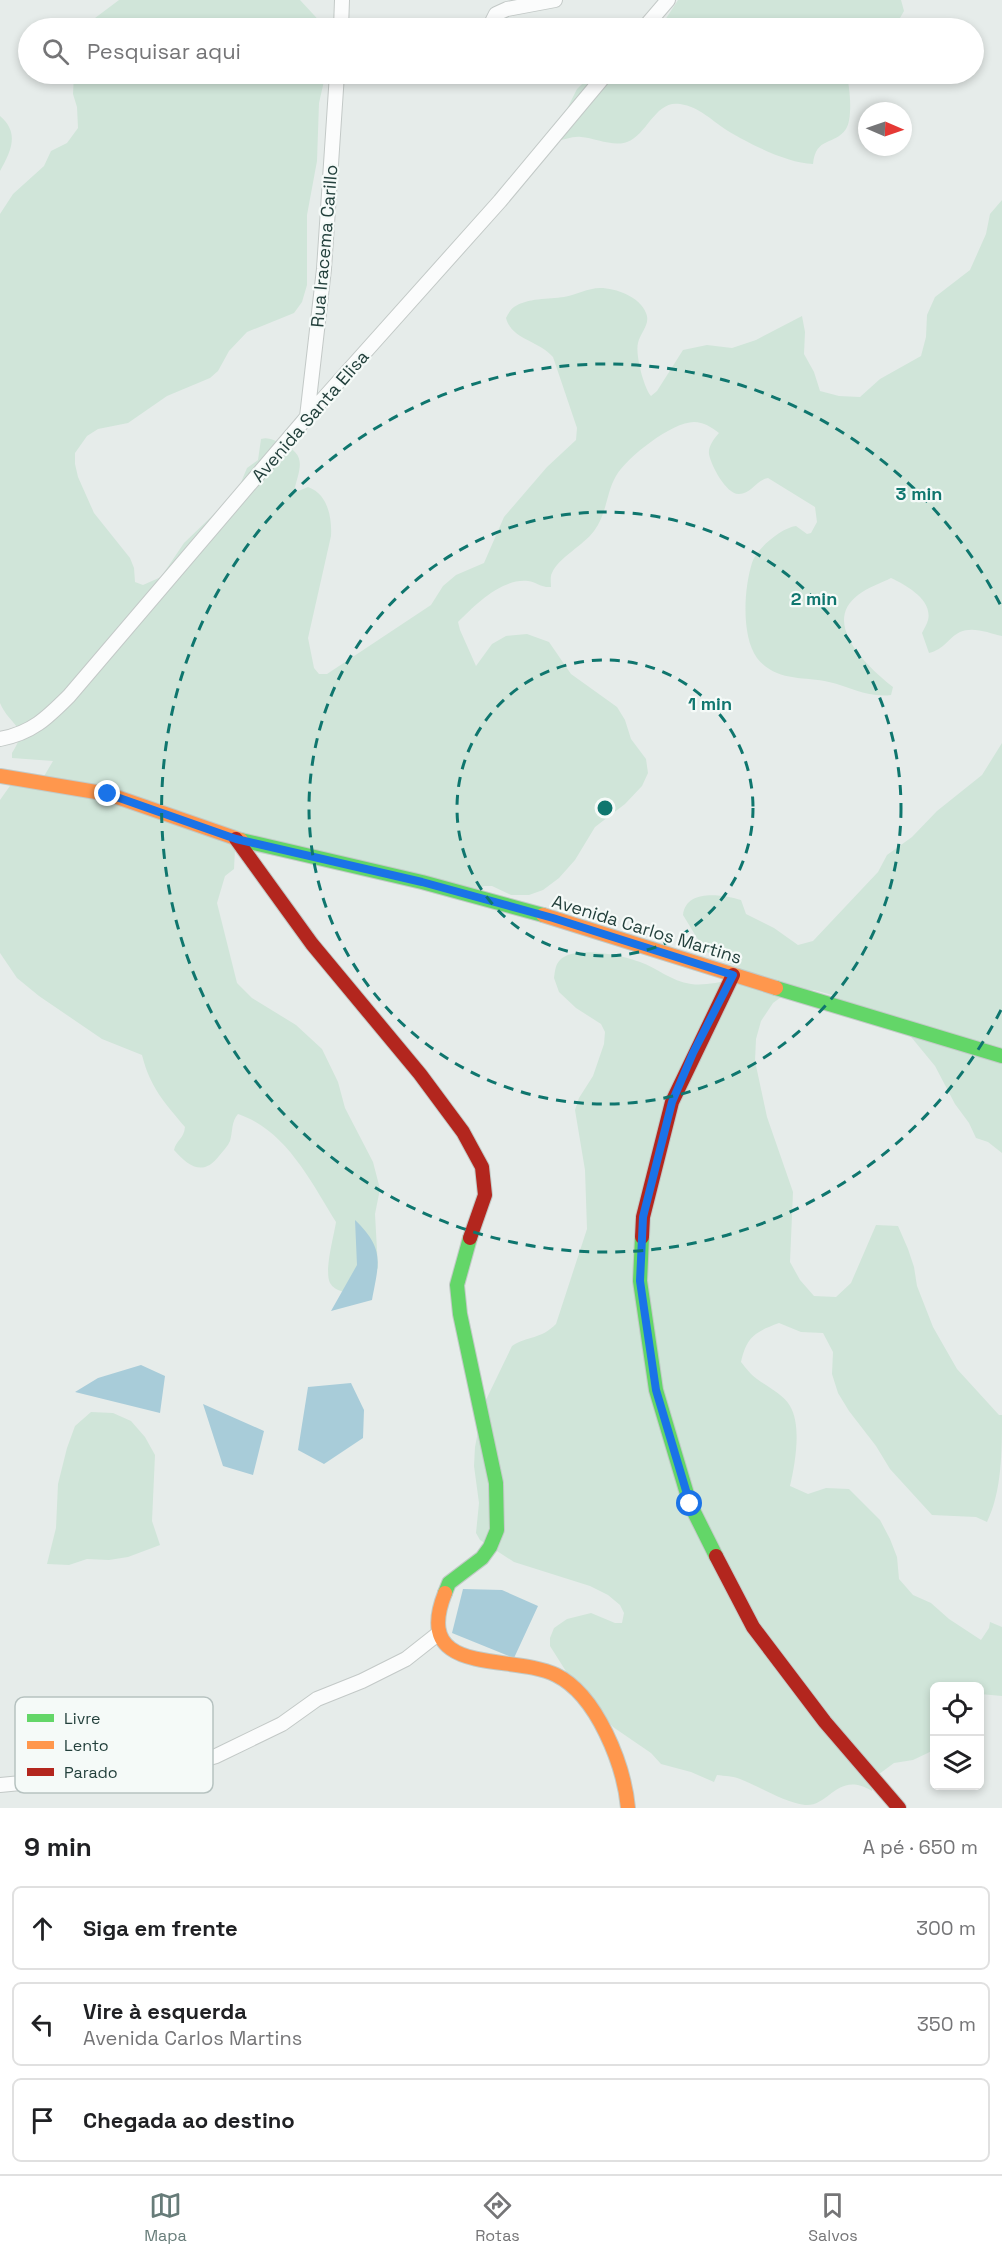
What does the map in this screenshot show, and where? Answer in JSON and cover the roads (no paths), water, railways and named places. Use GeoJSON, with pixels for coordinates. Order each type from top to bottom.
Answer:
{"type":"FeatureCollection","features":[{"type":"Feature","properties":{"kind":"street"},"geometry":{"type":"LineString","coordinates":[[341,18],[342,0]]}},
{"type":"Feature","properties":{"kind":"street"},"geometry":{"type":"LineString","coordinates":[[494,18],[496,14],[507,9],[555,0]]}},
{"type":"Feature","properties":{"kind":"street"},"geometry":{"type":"LineString","coordinates":[[653,18],[668,0]]}},
{"type":"Feature","properties":{"kind":"street","name":"Rua Iracema Carillo"},"geometry":{"type":"LineString","coordinates":[[307,417],[324,269],[336,84]]}},
{"type":"Feature","properties":{"kind":"street","name":"Avenida Santa Elisa"},"geometry":{"type":"LineString","coordinates":[[0,739],[23,734],[33,728],[69,696],[307,417],[500,201],[598,84]]}},
{"type":"Feature","properties":{"kind":"street","name":"Avenida Carlos Martins"},"geometry":{"type":"LineString","coordinates":[[0,776],[108,794],[236,839],[422,882],[553,918],[1002,1056]]}},
{"type":"Feature","properties":{"kind":"street"},"geometry":{"type":"LineString","coordinates":[[236,839],[312,944],[420,1074],[463,1132],[482,1167],[485,1195],[462,1262],[457,1286],[460,1314],[496,1483],[497,1530],[490,1547],[482,1558],[449,1583],[439,1614],[439,1633],[445,1644],[471,1659],[535,1668],[554,1673],[573,1685],[585,1701],[617,1758],[624,1777],[628,1808]]}},
{"type":"Feature","properties":{"kind":"street"},"geometry":{"type":"LineString","coordinates":[[733,975],[693,1053],[672,1102],[643,1217],[640,1281],[656,1390],[690,1504],[753,1627],[825,1722],[899,1808]]}},
{"type":"Feature","properties":{"kind":"street"},"geometry":{"type":"LineString","coordinates":[[213,1757],[282,1724],[317,1699],[362,1681],[406,1659],[439,1633]]}},
{"type":"Feature","properties":{"kind":"street"},"geometry":{"type":"LineString","coordinates":[[0,1785],[15,1784]]}},
{"type":"Feature","properties":{"kind":"water"},"geometry":{"type":"Polygon","coordinates":[[[355,1220],[371,1239],[377,1257],[377,1276],[372,1300],[331,1311],[357,1265],[355,1220]]]}},
{"type":"Feature","properties":{"kind":"water"},"geometry":{"type":"Polygon","coordinates":[[[141,1365],[165,1376],[160,1413],[75,1392],[98,1378],[141,1365]]]}},
{"type":"Feature","properties":{"kind":"water"},"geometry":{"type":"Polygon","coordinates":[[[351,1383],[364,1410],[363,1438],[324,1464],[298,1450],[308,1387],[351,1383]]]}},
{"type":"Feature","properties":{"kind":"water"},"geometry":{"type":"Polygon","coordinates":[[[203,1404],[264,1431],[253,1475],[223,1466],[203,1404]]]}},
{"type":"Feature","properties":{"kind":"water"},"geometry":{"type":"Polygon","coordinates":[[[463,1589],[502,1590],[538,1606],[514,1658],[452,1633],[463,1589]]]}}]}
